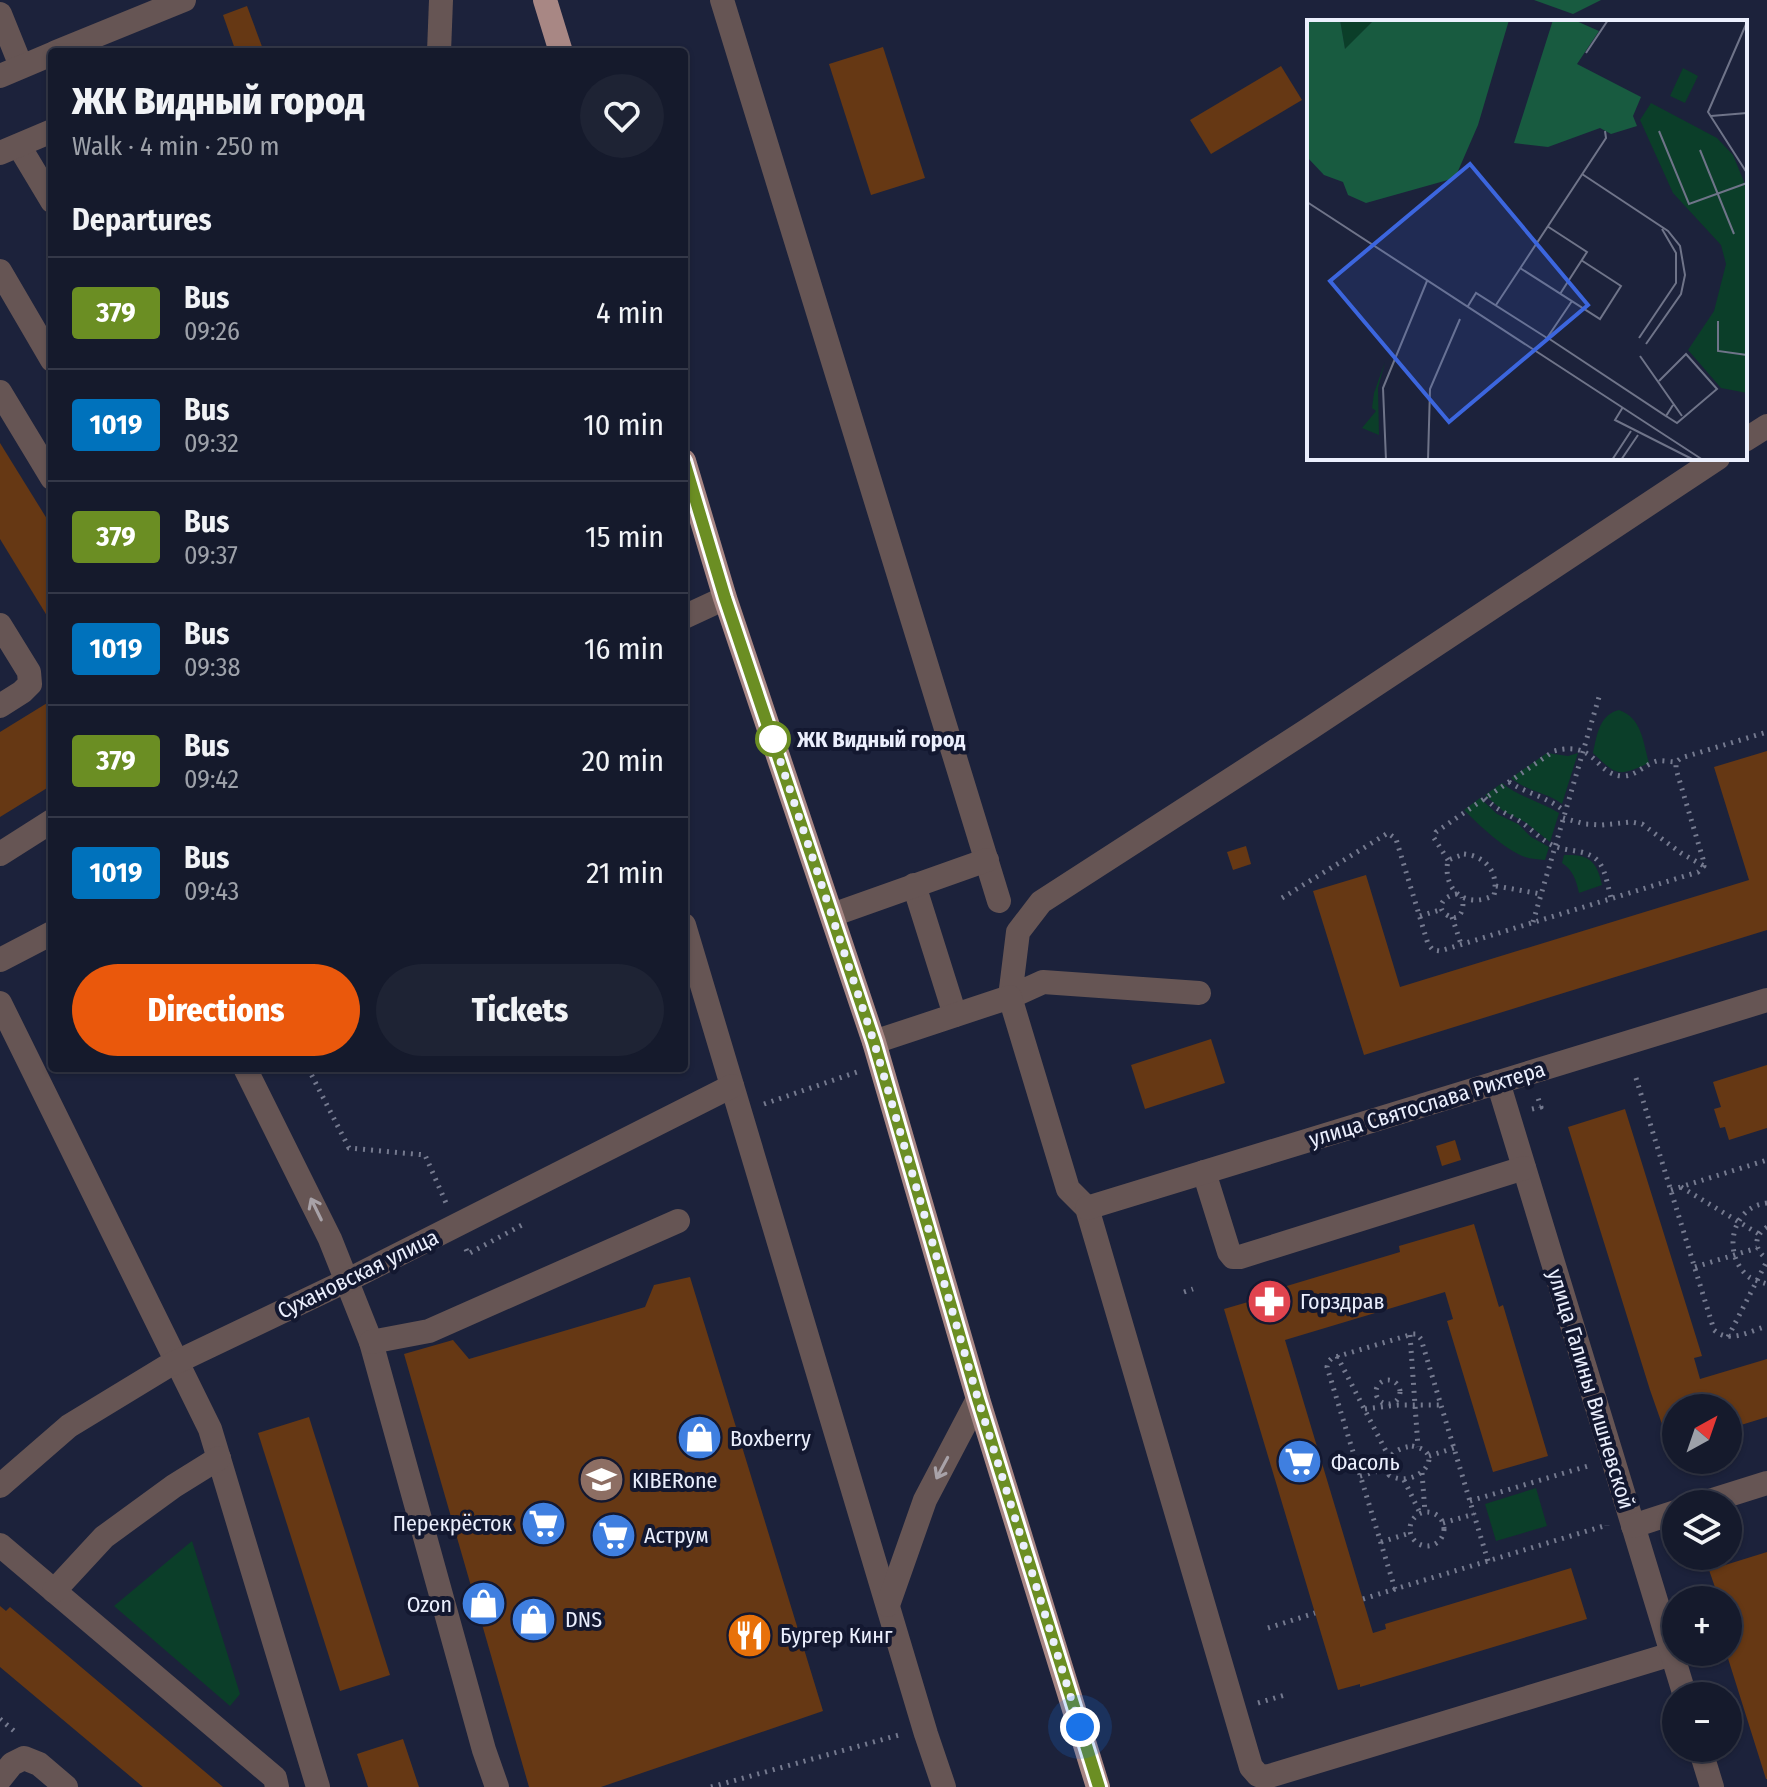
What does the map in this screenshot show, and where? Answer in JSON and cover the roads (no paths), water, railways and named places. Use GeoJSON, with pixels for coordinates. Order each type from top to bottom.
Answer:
{"type":"FeatureCollection","features":[{"type":"Feature","properties":{"kind":"main road"},"geometry":{"type":"LineString","coordinates":[[545,0],[560,48]]}},
{"type":"Feature","properties":{"kind":"main road"},"geometry":{"type":"LineString","coordinates":[[688,474],[725,598],[877,1053],[978,1399],[1098,1787]]}},
{"type":"Feature","properties":{"kind":"street"},"geometry":{"type":"LineString","coordinates":[[66,48],[184,0]]}},
{"type":"Feature","properties":{"kind":"street"},"geometry":{"type":"LineString","coordinates":[[439,48],[441,0]]}},
{"type":"Feature","properties":{"kind":"street"},"geometry":{"type":"LineString","coordinates":[[722,0],[999,901]]}},
{"type":"Feature","properties":{"kind":"street"},"geometry":{"type":"LineString","coordinates":[[0,14],[11,71],[48,56]]}},
{"type":"Feature","properties":{"kind":"street"},"geometry":{"type":"LineString","coordinates":[[48,133],[9,149],[48,196]]}},
{"type":"Feature","properties":{"kind":"street"},"geometry":{"type":"LineString","coordinates":[[0,271],[48,353]]}},
{"type":"Feature","properties":{"kind":"street"},"geometry":{"type":"LineString","coordinates":[[0,392],[48,471]]}},
{"type":"Feature","properties":{"kind":"street"},"geometry":{"type":"LineString","coordinates":[[1747,439],[1767,426]]}},
{"type":"Feature","properties":{"kind":"street"},"geometry":{"type":"LineString","coordinates":[[1662,1657],[1268,1782],[1258,1775],[1251,1767],[1087,1208],[1068,1189],[1010,997],[1018,932],[1041,902],[1715,460]]}},
{"type":"Feature","properties":{"kind":"street"},"geometry":{"type":"LineString","coordinates":[[688,615],[725,598]]}},
{"type":"Feature","properties":{"kind":"street"},"geometry":{"type":"LineString","coordinates":[[0,625],[29,672],[30,684],[0,706]]}},
{"type":"Feature","properties":{"kind":"street"},"geometry":{"type":"LineString","coordinates":[[0,854],[48,824]]}},
{"type":"Feature","properties":{"kind":"street"},"geometry":{"type":"LineString","coordinates":[[832,915],[987,860]]}},
{"type":"Feature","properties":{"kind":"street"},"geometry":{"type":"LineString","coordinates":[[914,885],[955,1015]]}},
{"type":"Feature","properties":{"kind":"street"},"geometry":{"type":"LineString","coordinates":[[2,959],[48,935]]}},
{"type":"Feature","properties":{"kind":"street"},"geometry":{"type":"LineString","coordinates":[[688,938],[944,1787]]}},
{"type":"Feature","properties":{"kind":"street"},"geometry":{"type":"LineString","coordinates":[[2,959],[48,953]]}},
{"type":"Feature","properties":{"kind":"street"},"geometry":{"type":"LineString","coordinates":[[877,1053],[955,1015],[1010,997],[1043,982],[1199,993]]}},
{"type":"Feature","properties":{"kind":"street","name":"улица Святослава Рихтера"},"geometry":{"type":"LineString","coordinates":[[1087,1208],[1767,1000]]}},
{"type":"Feature","properties":{"kind":"street"},"geometry":{"type":"LineString","coordinates":[[0,1003],[210,1429],[316,1780],[276,1783],[54,1591],[3,1555]]}},
{"type":"Feature","properties":{"kind":"street"},"geometry":{"type":"LineString","coordinates":[[247,1072],[330,1239],[371,1342],[484,1750],[497,1787]]}},
{"type":"Feature","properties":{"kind":"street","name":"улица Галины Вишневской"},"geometry":{"type":"LineString","coordinates":[[1498,1082],[1662,1621]]}},
{"type":"Feature","properties":{"kind":"street","name":"Сухановская улица"},"geometry":{"type":"LineString","coordinates":[[0,1486],[69,1426],[177,1361],[346,1281],[732,1086]]}},
{"type":"Feature","properties":{"kind":"street"},"geometry":{"type":"LineString","coordinates":[[1204,1172],[1229,1252],[1233,1257],[1240,1257],[1524,1168]]}},
{"type":"Feature","properties":{"kind":"street"},"geometry":{"type":"LineString","coordinates":[[371,1342],[429,1331],[678,1221]]}},
{"type":"Feature","properties":{"kind":"street"},"geometry":{"type":"LineString","coordinates":[[888,1605],[925,1500],[978,1399]]}},
{"type":"Feature","properties":{"kind":"street"},"geometry":{"type":"LineString","coordinates":[[54,1591],[104,1537],[174,1486],[219,1458]]}},
{"type":"Feature","properties":{"kind":"street"},"geometry":{"type":"LineString","coordinates":[[1742,1491],[1767,1483]]}},
{"type":"Feature","properties":{"kind":"street"},"geometry":{"type":"LineString","coordinates":[[1633,1526],[1662,1517]]}},
{"type":"Feature","properties":{"kind":"street"},"geometry":{"type":"LineString","coordinates":[[0,1779],[12,1764],[24,1758],[39,1764],[66,1787]]}},
{"type":"Feature","properties":{"kind":"street"},"geometry":{"type":"LineString","coordinates":[[1704,1762],[1712,1787]]}},
{"type":"Feature","properties":{"kind":"place","name":"ЖК Видный город"},"geometry":{"type":"Point","coordinates":[773,739]}},
{"type":"Feature","properties":{"kind":"place","name":"Горздрав"},"geometry":{"type":"Point","coordinates":[1269,1301]}},
{"type":"Feature","properties":{"kind":"place","name":"Boxberry"},"geometry":{"type":"Point","coordinates":[699,1438]}},
{"type":"Feature","properties":{"kind":"place","name":"Фасоль"},"geometry":{"type":"Point","coordinates":[1300,1462]}},
{"type":"Feature","properties":{"kind":"place","name":"KIBERone"},"geometry":{"type":"Point","coordinates":[601,1480]}},
{"type":"Feature","properties":{"kind":"place","name":"Перекрёсток"},"geometry":{"type":"Point","coordinates":[543,1523]}},
{"type":"Feature","properties":{"kind":"place","name":"Аструм"},"geometry":{"type":"Point","coordinates":[613,1535]}},
{"type":"Feature","properties":{"kind":"place","name":"Ozon"},"geometry":{"type":"Point","coordinates":[483,1604]}},
{"type":"Feature","properties":{"kind":"place","name":"DNS"},"geometry":{"type":"Point","coordinates":[534,1619]}},
{"type":"Feature","properties":{"kind":"place","name":"Бургер Кинг"},"geometry":{"type":"Point","coordinates":[749,1635]}}]}
